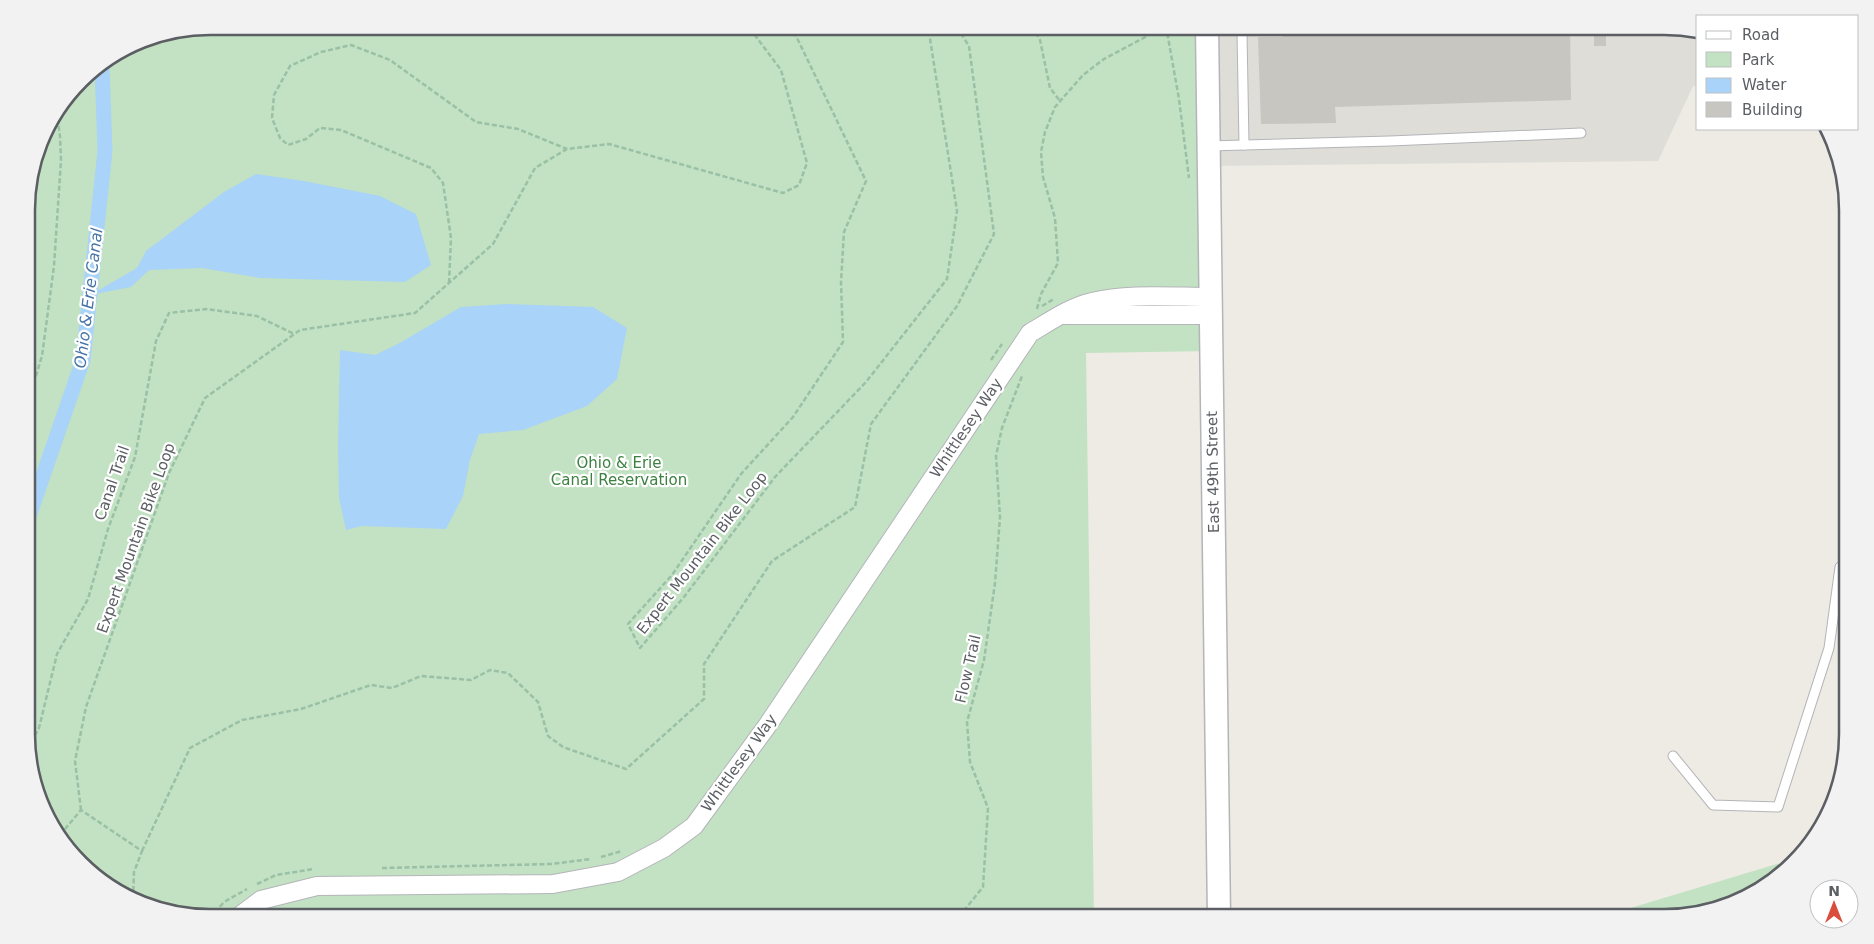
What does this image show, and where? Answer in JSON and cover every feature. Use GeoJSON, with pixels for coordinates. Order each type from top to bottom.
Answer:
{"type":"FeatureCollection","features":[{"type":"Feature","properties":{"kind":"street","name":"East 49th Street"},"geometry":{"type":"LineString","coordinates":[[1206,35],[1219,909]]}},
{"type":"Feature","properties":{"kind":"street","name":"Whittlesey Way"},"geometry":{"type":"LineString","coordinates":[[249,909],[261,900],[317,886],[552,884],[618,872],[664,848],[694,826],[767,726],[1011,346],[1062,315],[1090,302],[1117,298],[1211,306]]}},
{"type":"Feature","properties":{"kind":"lane"},"geometry":{"type":"LineString","coordinates":[[1242,35],[1244,145]]}},
{"type":"Feature","properties":{"kind":"lane"},"geometry":{"type":"LineString","coordinates":[[1208,146],[1581,133]]}},
{"type":"Feature","properties":{"kind":"lane"},"geometry":{"type":"LineString","coordinates":[[1673,756],[1713,805],[1778,807],[1829,648],[1839,592]]}},
{"type":"Feature","properties":{"kind":"path","name":"Expert Mountain Bike Loop"},"geometry":{"type":"LineString","coordinates":[[81,810],[75,761],[86,707],[169,473],[205,398],[300,330],[415,314],[493,244],[535,168],[567,149],[609,144],[783,193],[798,185],[807,163],[781,70],[755,35]]}},
{"type":"Feature","properties":{"kind":"path","name":"Expert Mountain Bike Loop"},"geometry":{"type":"LineString","coordinates":[[795,35],[866,181],[844,232],[841,282],[843,342],[793,417],[741,474],[672,575],[628,624],[640,648],[684,596],[775,477],[866,382],[948,279],[957,211],[929,35]]}},
{"type":"Feature","properties":{"kind":"path"},"geometry":{"type":"LineString","coordinates":[[133,892],[134,872],[142,851],[190,748],[242,720],[301,709],[371,685],[392,688],[421,676],[471,680],[490,670],[508,673],[538,702],[548,736],[562,747],[626,769],[704,699],[704,664],[772,561],[855,507],[871,424],[957,306],[994,234],[969,46],[962,35]]}},
{"type":"Feature","properties":{"kind":"path"},"geometry":{"type":"LineString","coordinates":[[1037,35],[1040,40],[1050,88],[1060,101]]}},
{"type":"Feature","properties":{"kind":"path"},"geometry":{"type":"LineString","coordinates":[[1037,309],[1041,294],[1058,263],[1055,218],[1043,177],[1041,152],[1045,132],[1055,107],[1083,75],[1104,59],[1149,35]]}},
{"type":"Feature","properties":{"kind":"path"},"geometry":{"type":"LineString","coordinates":[[1168,35],[1179,99],[1189,184]]}},
{"type":"Feature","properties":{"kind":"path"},"geometry":{"type":"LineString","coordinates":[[449,283],[451,238],[443,183],[431,168],[341,130],[320,128],[306,139],[288,145],[280,138],[272,118],[274,95],[290,66],[321,52],[351,45],[390,60],[476,122],[518,129],[567,149]]}},
{"type":"Feature","properties":{"kind":"path"},"geometry":{"type":"LineString","coordinates":[[35,379],[42,356],[54,266],[61,160],[58,123]]}},
{"type":"Feature","properties":{"kind":"path"},"geometry":{"type":"LineString","coordinates":[[1033,312],[1050,300],[1058,297]]}},
{"type":"Feature","properties":{"kind":"path","name":"Canal Trail"},"geometry":{"type":"LineString","coordinates":[[35,736],[39,728],[57,654],[88,599],[108,529],[135,457],[156,341],[169,313],[206,309],[257,316],[294,335]]}},
{"type":"Feature","properties":{"kind":"path"},"geometry":{"type":"LineString","coordinates":[[990,361],[1011,346]]}},
{"type":"Feature","properties":{"kind":"path","name":"Flow Trail"},"geometry":{"type":"LineString","coordinates":[[965,909],[983,887],[988,808],[970,762],[967,722],[984,660],[995,583],[1000,517],[996,456],[1002,428],[1022,374],[1011,346]]}},
{"type":"Feature","properties":{"kind":"path"},"geometry":{"type":"LineString","coordinates":[[64,831],[81,810],[142,851]]}},
{"type":"Feature","properties":{"kind":"path"},"geometry":{"type":"LineString","coordinates":[[373,868],[551,864],[598,858],[630,848]]}},
{"type":"Feature","properties":{"kind":"path"},"geometry":{"type":"LineString","coordinates":[[262,881],[276,875],[314,869]]}},
{"type":"Feature","properties":{"kind":"path"},"geometry":{"type":"LineString","coordinates":[[218,909],[224,902],[235,896]]}},
{"type":"Feature","properties":{"kind":"shaded area"},"geometry":{"type":"Polygon","coordinates":[[[1207,35],[1664,35],[1696,38],[1696,86],[1693,86],[1658,161],[1209,166],[1207,35]]]}},
{"type":"Feature","properties":{"kind":"green space","name":"Ohio & Erie Canal Reservation"},"geometry":{"type":"Polygon","coordinates":[[[210,35],[1206,35],[1211,351],[1086,353],[1094,909],[187,908],[154,900],[132,891],[113,880],[78,849],[58,822],[48,801],[36,757],[35,734],[36,187],[48,143],[58,122],[71,103],[103,71],[132,53],[176,38],[210,35]]]}},
{"type":"Feature","properties":{"kind":"green space"},"geometry":{"type":"Polygon","coordinates":[[[1783,862],[1761,880],[1742,891],[1720,900],[1676,909],[1627,909],[1783,862]]]}},
{"type":"Feature","properties":{"kind":"water"},"geometry":{"type":"Polygon","coordinates":[[[256,174],[380,196],[416,214],[431,265],[405,282],[260,278],[202,268],[149,270],[131,287],[90,295],[137,268],[146,251],[224,192],[256,174]]]}},
{"type":"Feature","properties":{"kind":"water"},"geometry":{"type":"Polygon","coordinates":[[[507,304],[593,307],[627,328],[617,379],[587,406],[523,430],[479,434],[470,460],[463,496],[446,529],[362,526],[346,530],[339,498],[340,350],[375,355],[398,344],[461,307],[507,304]]]}},
{"type":"Feature","properties":{"kind":"building"},"geometry":{"type":"Polygon","coordinates":[[[1282,35],[1570,35],[1571,100],[1335,107],[1336,123],[1261,124],[1258,37],[1282,37],[1282,35]]]}},
{"type":"Feature","properties":{"kind":"building"},"geometry":{"type":"Polygon","coordinates":[[[1594,35],[1606,35],[1606,46],[1594,46],[1594,35]]]}},
{"type":"Feature","properties":{"kind":"waterway","name":"Ohio & Erie Canal"},"geometry":{"type":"LineString","coordinates":[[35,499],[83,360],[105,151],[102,72]]}}]}
